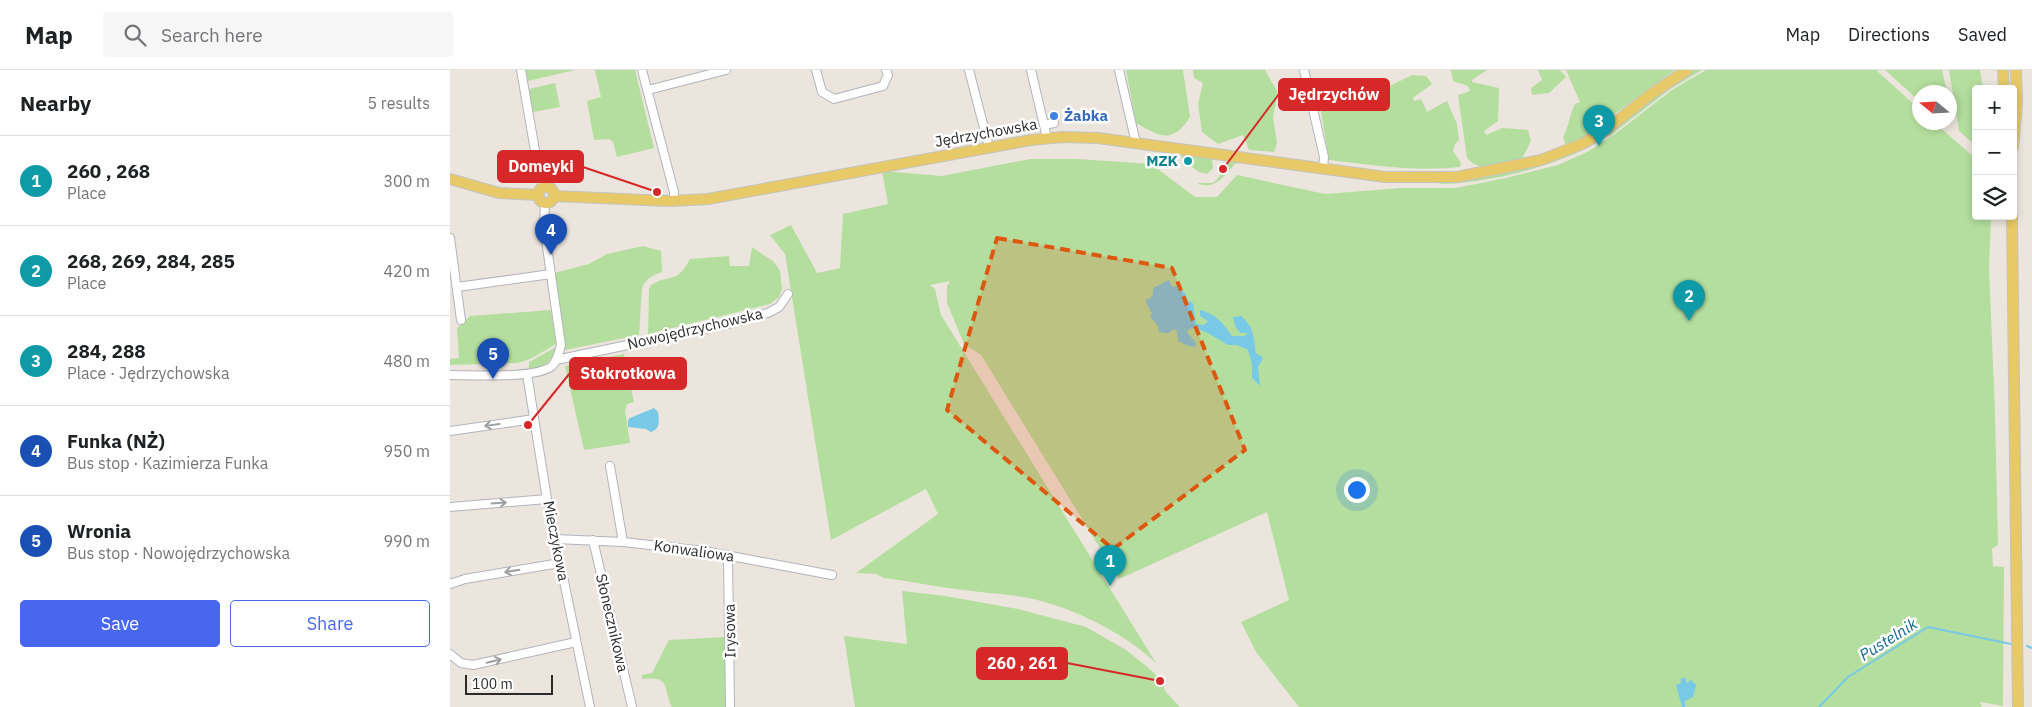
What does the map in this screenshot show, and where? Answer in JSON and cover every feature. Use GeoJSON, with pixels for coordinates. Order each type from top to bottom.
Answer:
{"type":"FeatureCollection","features":[{"type":"Feature","properties":{"kind":"main road","name":"Jędrzychowska"},"geometry":{"type":"LineString","coordinates":[[543,195],[551,189],[554,196],[674,201],[722,197],[989,147],[1047,138],[1084,137],[1404,178],[1467,176],[1541,160],[1576,147],[1596,136],[1651,94],[1687,70]]}},
{"type":"Feature","properties":{"kind":"main road"},"geometry":{"type":"LineString","coordinates":[[2003,70],[2004,85]]}},
{"type":"Feature","properties":{"kind":"main road"},"geometry":{"type":"LineString","coordinates":[[2015,130],[2017,104],[2016,70]]}},
{"type":"Feature","properties":{"kind":"main road"},"geometry":{"type":"LineString","coordinates":[[450,179],[499,193],[543,195]]}},
{"type":"Feature","properties":{"kind":"main road"},"geometry":{"type":"LineString","coordinates":[[2012,220],[2018,707]]}},
{"type":"Feature","properties":{"kind":"street"},"geometry":{"type":"LineString","coordinates":[[521,70],[543,195],[544,226],[561,345],[556,360]]}},
{"type":"Feature","properties":{"kind":"street"},"geometry":{"type":"LineString","coordinates":[[642,70],[674,192],[674,201]]}},
{"type":"Feature","properties":{"kind":"street"},"geometry":{"type":"LineString","coordinates":[[648,90],[726,70]]}},
{"type":"Feature","properties":{"kind":"street"},"geometry":{"type":"LineString","coordinates":[[816,70],[822,92],[834,99],[883,86],[888,75],[886,70]]}},
{"type":"Feature","properties":{"kind":"street"},"geometry":{"type":"LineString","coordinates":[[969,70],[989,147]]}},
{"type":"Feature","properties":{"kind":"street"},"geometry":{"type":"LineString","coordinates":[[1031,70],[1047,138]]}},
{"type":"Feature","properties":{"kind":"street"},"geometry":{"type":"LineString","coordinates":[[1119,70],[1136,143]]}},
{"type":"Feature","properties":{"kind":"street"},"geometry":{"type":"LineString","coordinates":[[1304,70],[1324,157],[1323,168]]}},
{"type":"Feature","properties":{"kind":"street"},"geometry":{"type":"LineString","coordinates":[[1044,125],[1054,123]]}},
{"type":"Feature","properties":{"kind":"street"},"geometry":{"type":"LineString","coordinates":[[450,238],[462,320]]}},
{"type":"Feature","properties":{"kind":"street"},"geometry":{"type":"LineString","coordinates":[[457,287],[551,274]]}},
{"type":"Feature","properties":{"kind":"street","name":"Nowojędrzychowska"},"geometry":{"type":"LineString","coordinates":[[450,375],[527,374],[544,371],[553,366],[556,360],[737,322],[768,313],[779,308],[788,294]]}},
{"type":"Feature","properties":{"kind":"street","name":"Mieczykowa"},"geometry":{"type":"LineString","coordinates":[[527,374],[547,499],[590,707]]}},
{"type":"Feature","properties":{"kind":"street"},"geometry":{"type":"LineString","coordinates":[[450,431],[534,420]]}},
{"type":"Feature","properties":{"kind":"street"},"geometry":{"type":"LineString","coordinates":[[610,466],[622,542]]}},
{"type":"Feature","properties":{"kind":"street"},"geometry":{"type":"LineString","coordinates":[[450,507],[547,499]]}},
{"type":"Feature","properties":{"kind":"street","name":"Konwaliowa"},"geometry":{"type":"LineString","coordinates":[[555,539],[622,542],[728,556],[832,575]]}},
{"type":"Feature","properties":{"kind":"street","name":"Słonecznikowa"},"geometry":{"type":"LineString","coordinates":[[593,540],[632,707]]}},
{"type":"Feature","properties":{"kind":"street","name":"Irysowa"},"geometry":{"type":"LineString","coordinates":[[728,556],[730,707]]}},
{"type":"Feature","properties":{"kind":"street"},"geometry":{"type":"LineString","coordinates":[[450,584],[465,579],[560,563]]}},
{"type":"Feature","properties":{"kind":"street"},"geometry":{"type":"LineString","coordinates":[[450,654],[461,663],[473,665],[576,642]]}},
{"type":"Feature","properties":{"kind":"highlighted area"},"geometry":{"type":"Polygon","coordinates":[[[997,238],[1172,268],[1245,450],[1113,549],[947,410],[997,238]]]}},
{"type":"Feature","properties":{"kind":"green space"},"geometry":{"type":"Polygon","coordinates":[[[526,70],[575,70],[528,81],[526,70]]]}},
{"type":"Feature","properties":{"kind":"green space"},"geometry":{"type":"Polygon","coordinates":[[[595,70],[635,70],[654,148],[617,157],[613,142],[609,139],[594,140],[587,101],[601,97],[595,70]]]}},
{"type":"Feature","properties":{"kind":"green space"},"geometry":{"type":"Polygon","coordinates":[[[1126,70],[1183,70],[1190,117],[1184,126],[1172,134],[1166,135],[1152,132],[1136,123],[1126,70]]]}},
{"type":"Feature","properties":{"kind":"green space"},"geometry":{"type":"Polygon","coordinates":[[[1193,70],[1265,70],[1278,93],[1273,117],[1277,143],[1274,152],[1249,150],[1243,135],[1218,144],[1202,132],[1198,104],[1203,83],[1194,78],[1193,70]]]}},
{"type":"Feature","properties":{"kind":"green space"},"geometry":{"type":"Polygon","coordinates":[[[1451,70],[1487,70],[1472,80],[1472,82],[1499,88],[1498,121],[1484,131],[1486,135],[1502,128],[1528,130],[1531,141],[1522,159],[1493,167],[1486,167],[1479,166],[1467,158],[1458,95],[1470,91],[1468,86],[1453,81],[1451,70]]]}},
{"type":"Feature","properties":{"kind":"green space"},"geometry":{"type":"Polygon","coordinates":[[[1538,70],[1560,70],[1566,77],[1549,93],[1532,95],[1531,88],[1542,80],[1538,70]]]}},
{"type":"Feature","properties":{"kind":"green space"},"geometry":{"type":"Polygon","coordinates":[[[1566,70],[1675,70],[1583,139],[1565,144],[1563,137],[1571,112],[1575,104],[1580,102],[1566,70]]]}},
{"type":"Feature","properties":{"kind":"green space"},"geometry":{"type":"Polygon","coordinates":[[[1692,70],[1702,70],[1669,90],[1611,135],[1602,138],[1670,84],[1692,70]]]}},
{"type":"Feature","properties":{"kind":"green space"},"geometry":{"type":"Polygon","coordinates":[[[1706,70],[1876,70],[1912,103],[1912,130],[1943,130],[1972,155],[1972,220],[1991,220],[1989,268],[1998,545],[1992,549],[1993,566],[2004,567],[2003,706],[1980,702],[1982,707],[1299,707],[1256,652],[1241,622],[1289,600],[1267,512],[1119,579],[981,355],[964,344],[947,303],[947,286],[950,281],[930,285],[935,289],[941,315],[1156,663],[1113,631],[1079,614],[1045,602],[1019,596],[884,578],[876,574],[856,573],[938,514],[926,489],[831,540],[785,254],[770,235],[791,225],[817,273],[840,268],[843,214],[888,204],[882,171],[942,176],[1030,159],[1078,159],[1151,164],[1195,197],[1217,197],[1237,175],[1325,194],[1401,188],[1456,188],[1558,165],[1589,151],[1615,134],[1672,90],[1706,70]]]}},
{"type":"Feature","properties":{"kind":"green space"},"geometry":{"type":"Polygon","coordinates":[[[1885,70],[1942,70],[1945,85],[1912,85],[1912,95],[1885,70]]]}},
{"type":"Feature","properties":{"kind":"green space"},"geometry":{"type":"Polygon","coordinates":[[[1949,70],[1980,70],[1982,85],[1972,85],[1972,142],[1959,131],[1957,85],[1951,85],[1949,70]]]}},
{"type":"Feature","properties":{"kind":"green space"},"geometry":{"type":"Polygon","coordinates":[[[1412,75],[1426,76],[1432,84],[1413,98],[1414,101],[1421,99],[1427,112],[1447,101],[1457,124],[1459,140],[1455,144],[1453,151],[1461,163],[1460,167],[1427,169],[1329,160],[1321,111],[1326,106],[1372,95],[1412,75]]]}},
{"type":"Feature","properties":{"kind":"green space"},"geometry":{"type":"Polygon","coordinates":[[[555,83],[560,107],[533,112],[529,89],[555,83]]]}},
{"type":"Feature","properties":{"kind":"green space"},"geometry":{"type":"Polygon","coordinates":[[[1598,142],[1562,159],[1521,172],[1479,181],[1439,184],[1441,181],[1598,142]]]}},
{"type":"Feature","properties":{"kind":"green space"},"geometry":{"type":"Polygon","coordinates":[[[1180,154],[1210,157],[1213,168],[1207,174],[1199,172],[1192,167],[1195,162],[1187,156],[1183,160],[1180,154]]]}},
{"type":"Feature","properties":{"kind":"green space"},"geometry":{"type":"Polygon","coordinates":[[[1231,160],[1312,170],[1311,173],[1239,163],[1235,164],[1214,184],[1203,185],[1197,183],[1213,183],[1231,160]]]}},
{"type":"Feature","properties":{"kind":"green space"},"geometry":{"type":"Polygon","coordinates":[[[643,246],[661,251],[662,272],[645,282],[642,288],[639,335],[565,350],[554,273],[589,264],[607,254],[643,246]]]}},
{"type":"Feature","properties":{"kind":"green space"},"geometry":{"type":"Polygon","coordinates":[[[752,247],[774,262],[780,271],[782,289],[779,297],[770,304],[648,334],[649,289],[651,285],[677,275],[690,259],[729,256],[730,266],[749,266],[752,247]]]}},
{"type":"Feature","properties":{"kind":"green space"},"geometry":{"type":"Polygon","coordinates":[[[551,310],[556,344],[536,355],[516,363],[450,365],[450,359],[459,358],[457,328],[470,316],[551,310]]]}},
{"type":"Feature","properties":{"kind":"green space"},"geometry":{"type":"Polygon","coordinates":[[[556,347],[547,363],[543,366],[529,369],[529,362],[556,347]]]}},
{"type":"Feature","properties":{"kind":"green space"},"geometry":{"type":"Polygon","coordinates":[[[624,354],[634,402],[627,404],[625,411],[630,443],[584,450],[565,366],[624,354]]]}},
{"type":"Feature","properties":{"kind":"green space"},"geometry":{"type":"Polygon","coordinates":[[[902,591],[945,596],[1018,609],[1086,627],[1126,650],[1145,665],[1162,680],[1165,691],[1180,707],[855,707],[844,636],[907,644],[902,591]]]}},
{"type":"Feature","properties":{"kind":"green space"},"geometry":{"type":"Polygon","coordinates":[[[727,637],[728,707],[672,707],[662,681],[658,679],[642,679],[642,675],[652,673],[669,640],[727,637]]]}},
{"type":"Feature","properties":{"kind":"water"},"geometry":{"type":"Polygon","coordinates":[[[1169,280],[1172,287],[1178,286],[1185,293],[1188,301],[1193,303],[1196,324],[1204,325],[1208,321],[1200,316],[1200,310],[1219,320],[1232,336],[1244,336],[1248,333],[1240,333],[1235,326],[1233,317],[1241,316],[1246,320],[1253,333],[1256,353],[1263,358],[1258,367],[1260,386],[1252,378],[1252,364],[1248,350],[1237,345],[1228,345],[1195,328],[1189,329],[1187,332],[1196,343],[1195,347],[1178,341],[1177,331],[1173,329],[1169,333],[1158,331],[1158,326],[1150,316],[1152,314],[1146,302],[1147,298],[1149,300],[1153,294],[1153,288],[1169,280]]]}},
{"type":"Feature","properties":{"kind":"water"},"geometry":{"type":"Polygon","coordinates":[[[654,408],[658,412],[659,421],[654,431],[628,427],[628,420],[630,418],[654,408]]]}},
{"type":"Feature","properties":{"kind":"water"},"geometry":{"type":"Polygon","coordinates":[[[1681,678],[1686,678],[1686,683],[1691,680],[1696,685],[1693,697],[1685,701],[1685,707],[1682,707],[1676,685],[1681,683],[1681,678]]]}},
{"type":"Feature","properties":{"kind":"waterway","name":"Pustelnik"},"geometry":{"type":"LineString","coordinates":[[1819,707],[1848,677],[1928,627],[2011,644]]}},
{"type":"Feature","properties":{"kind":"waterway","name":"Pustelnik"},"geometry":{"type":"LineString","coordinates":[[2027,646],[2032,648]]}},
{"type":"Feature","properties":{"kind":"place","name":"Żabka"},"geometry":{"type":"Point","coordinates":[1054,116]}},
{"type":"Feature","properties":{"kind":"place","name":"284, 288"},"geometry":{"type":"Point","coordinates":[1599,146]}},
{"type":"Feature","properties":{"kind":"place","name":"MZK"},"geometry":{"type":"Point","coordinates":[1188,161]}},
{"type":"Feature","properties":{"kind":"place","name":"Jędrzychów"},"geometry":{"type":"Point","coordinates":[1223,169]}},
{"type":"Feature","properties":{"kind":"place","name":"Domeyki"},"geometry":{"type":"Point","coordinates":[657,192]}},
{"type":"Feature","properties":{"kind":"place","name":"Funka (NŻ)"},"geometry":{"type":"Point","coordinates":[551,255]}},
{"type":"Feature","properties":{"kind":"place","name":"268, 269, 284, 285"},"geometry":{"type":"Point","coordinates":[1689,321]}},
{"type":"Feature","properties":{"kind":"place","name":"Wronia"},"geometry":{"type":"Point","coordinates":[493,379]}},
{"type":"Feature","properties":{"kind":"place","name":"Stokrotkowa"},"geometry":{"type":"Point","coordinates":[528,425]}},
{"type":"Feature","properties":{"kind":"place","name":"260 , 268"},"geometry":{"type":"Point","coordinates":[1110,586]}},
{"type":"Feature","properties":{"kind":"place","name":"260 , 261"},"geometry":{"type":"Point","coordinates":[1160,681]}}]}
